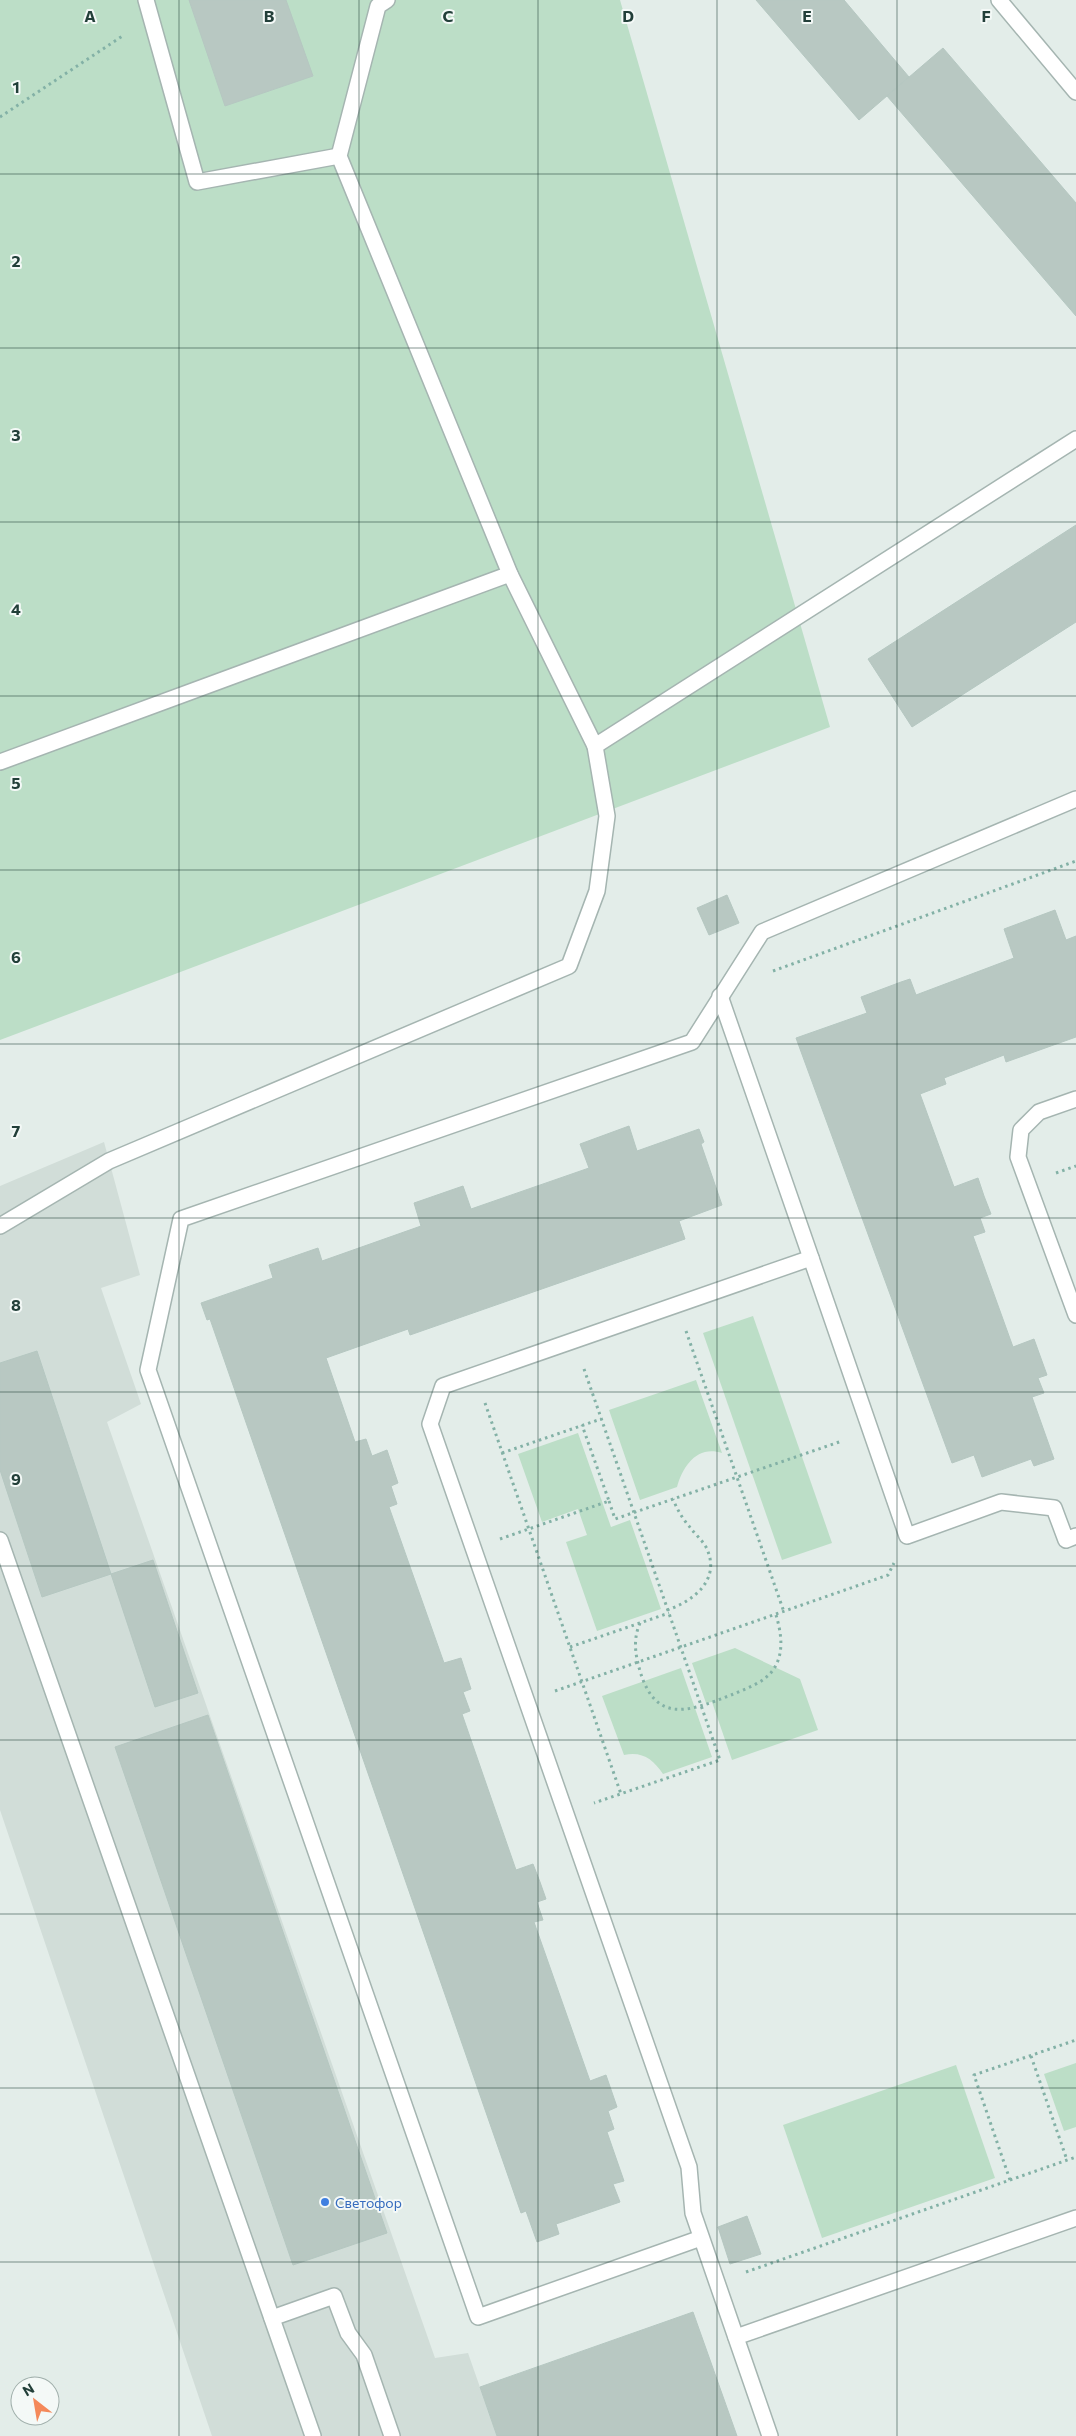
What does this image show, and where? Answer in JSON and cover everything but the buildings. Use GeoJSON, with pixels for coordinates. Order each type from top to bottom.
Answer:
{"type":"FeatureCollection","features":[{"type":"Feature","properties":{"kind":"street"},"geometry":{"type":"LineString","coordinates":[[146,0],[197,182],[339,156]]}},
{"type":"Feature","properties":{"kind":"street"},"geometry":{"type":"LineString","coordinates":[[0,1226],[110,1161],[569,966],[597,891],[607,816],[595,746],[510,574],[339,156],[378,6],[387,0]]}},
{"type":"Feature","properties":{"kind":"street"},"geometry":{"type":"LineString","coordinates":[[999,0],[1076,92]]}},
{"type":"Feature","properties":{"kind":"street"},"geometry":{"type":"LineString","coordinates":[[595,746],[1076,439]]}},
{"type":"Feature","properties":{"kind":"street"},"geometry":{"type":"LineString","coordinates":[[0,762],[510,574]]}},
{"type":"Feature","properties":{"kind":"street"},"geometry":{"type":"LineString","coordinates":[[701,2238],[478,2317],[148,1370],[181,1220],[692,1042],[762,932],[1076,799]]}},
{"type":"Feature","properties":{"kind":"street"},"geometry":{"type":"LineString","coordinates":[[720,996],[907,1536],[1002,1502],[1054,1508],[1066,1540],[1076,1536]]}},
{"type":"Feature","properties":{"kind":"street"},"geometry":{"type":"LineString","coordinates":[[1076,1099],[1038,1112],[1021,1130],[1018,1157],[1076,1315]]}},
{"type":"Feature","properties":{"kind":"street"},"geometry":{"type":"LineString","coordinates":[[770,2436],[693,2213],[689,2167],[430,1424],[443,1386],[811,1258]]}},
{"type":"Feature","properties":{"kind":"street"},"geometry":{"type":"LineString","coordinates":[[0,1540],[313,2436]]}},
{"type":"Feature","properties":{"kind":"street"},"geometry":{"type":"LineString","coordinates":[[736,2337],[1076,2218]]}},
{"type":"Feature","properties":{"kind":"street"},"geometry":{"type":"LineString","coordinates":[[272,2318],[334,2296],[348,2333],[364,2355],[392,2436]]}},
{"type":"Feature","properties":{"kind":"path"},"geometry":{"type":"LineString","coordinates":[[0,118],[151,18]]}},
{"type":"Feature","properties":{"kind":"path"},"geometry":{"type":"LineString","coordinates":[[772,972],[1076,862]]}},
{"type":"Feature","properties":{"kind":"path"},"geometry":{"type":"LineString","coordinates":[[677,1305],[784,1612]]}},
{"type":"Feature","properties":{"kind":"path"},"geometry":{"type":"LineString","coordinates":[[566,1814],[720,1760],[574,1341]]}},
{"type":"Feature","properties":{"kind":"path"},"geometry":{"type":"LineString","coordinates":[[475,1375],[621,1794]]}},
{"type":"Feature","properties":{"kind":"path"},"geometry":{"type":"LineString","coordinates":[[502,1452],[601,1418]]}},
{"type":"Feature","properties":{"kind":"path"},"geometry":{"type":"LineString","coordinates":[[582,1425],[615,1519],[870,1431]]}},
{"type":"Feature","properties":{"kind":"path"},"geometry":{"type":"LineString","coordinates":[[570,1647],[668,1612],[699,1594],[708,1579],[711,1563],[706,1547],[686,1524],[673,1499]]}},
{"type":"Feature","properties":{"kind":"path"},"geometry":{"type":"LineString","coordinates":[[474,1548],[609,1501]]}},
{"type":"Feature","properties":{"kind":"path"},"geometry":{"type":"LineString","coordinates":[[527,1702],[888,1575],[898,1557]]}},
{"type":"Feature","properties":{"kind":"path"},"geometry":{"type":"LineString","coordinates":[[640,1623],[636,1634],[637,1663],[649,1695],[665,1707],[681,1711],[701,1707],[753,1686],[773,1670],[779,1654],[782,1634],[776,1615]]}},
{"type":"Feature","properties":{"kind":"path"},"geometry":{"type":"LineString","coordinates":[[1010,2180],[974,2075],[1076,2040]]}},
{"type":"Feature","properties":{"kind":"path"},"geometry":{"type":"LineString","coordinates":[[1031,2056],[1067,2160]]}},
{"type":"Feature","properties":{"kind":"path"},"geometry":{"type":"LineString","coordinates":[[717,2282],[1076,2157]]}},
{"type":"Feature","properties":{"kind":"shaded area"},"geometry":{"type":"Polygon","coordinates":[[[104,1142],[140,1275],[101,1288],[141,1404],[107,1422],[435,2358],[468,2353],[497,2436],[212,2436],[0,1810],[0,1186],[104,1142]]]}},
{"type":"Feature","properties":{"kind":"green space"},"geometry":{"type":"Polygon","coordinates":[[[0,0],[620,0],[830,727],[0,1040],[0,0]]]}},
{"type":"Feature","properties":{"kind":"green space"},"geometry":{"type":"Polygon","coordinates":[[[753,1316],[832,1543],[782,1560],[703,1333],[753,1316]]]}},
{"type":"Feature","properties":{"kind":"green space"},"geometry":{"type":"Polygon","coordinates":[[[696,1380],[722,1453],[713,1451],[698,1455],[687,1465],[677,1487],[640,1500],[609,1410],[696,1380]]]}},
{"type":"Feature","properties":{"kind":"green space"},"geometry":{"type":"Polygon","coordinates":[[[578,1433],[611,1527],[630,1520],[661,1609],[597,1631],[566,1542],[587,1535],[578,1509],[542,1522],[518,1454],[578,1433]]]}},
{"type":"Feature","properties":{"kind":"green space"},"geometry":{"type":"Polygon","coordinates":[[[735,1648],[800,1679],[818,1730],[732,1760],[712,1702],[706,1703],[692,1663],[735,1648]]]}},
{"type":"Feature","properties":{"kind":"green space"},"geometry":{"type":"Polygon","coordinates":[[[681,1668],[712,1757],[663,1774],[651,1760],[642,1755],[624,1755],[602,1696],[681,1668]]]}},
{"type":"Feature","properties":{"kind":"green space"},"geometry":{"type":"Polygon","coordinates":[[[1076,2063],[1076,2127],[1064,2131],[1044,2074],[1076,2063]]]}},
{"type":"Feature","properties":{"kind":"green space"},"geometry":{"type":"Polygon","coordinates":[[[956,2065],[995,2178],[822,2238],[783,2125],[956,2065]]]}},
{"type":"Feature","properties":{"kind":"place","name":"Светофор"},"geometry":{"type":"Point","coordinates":[325,2202]}}]}
